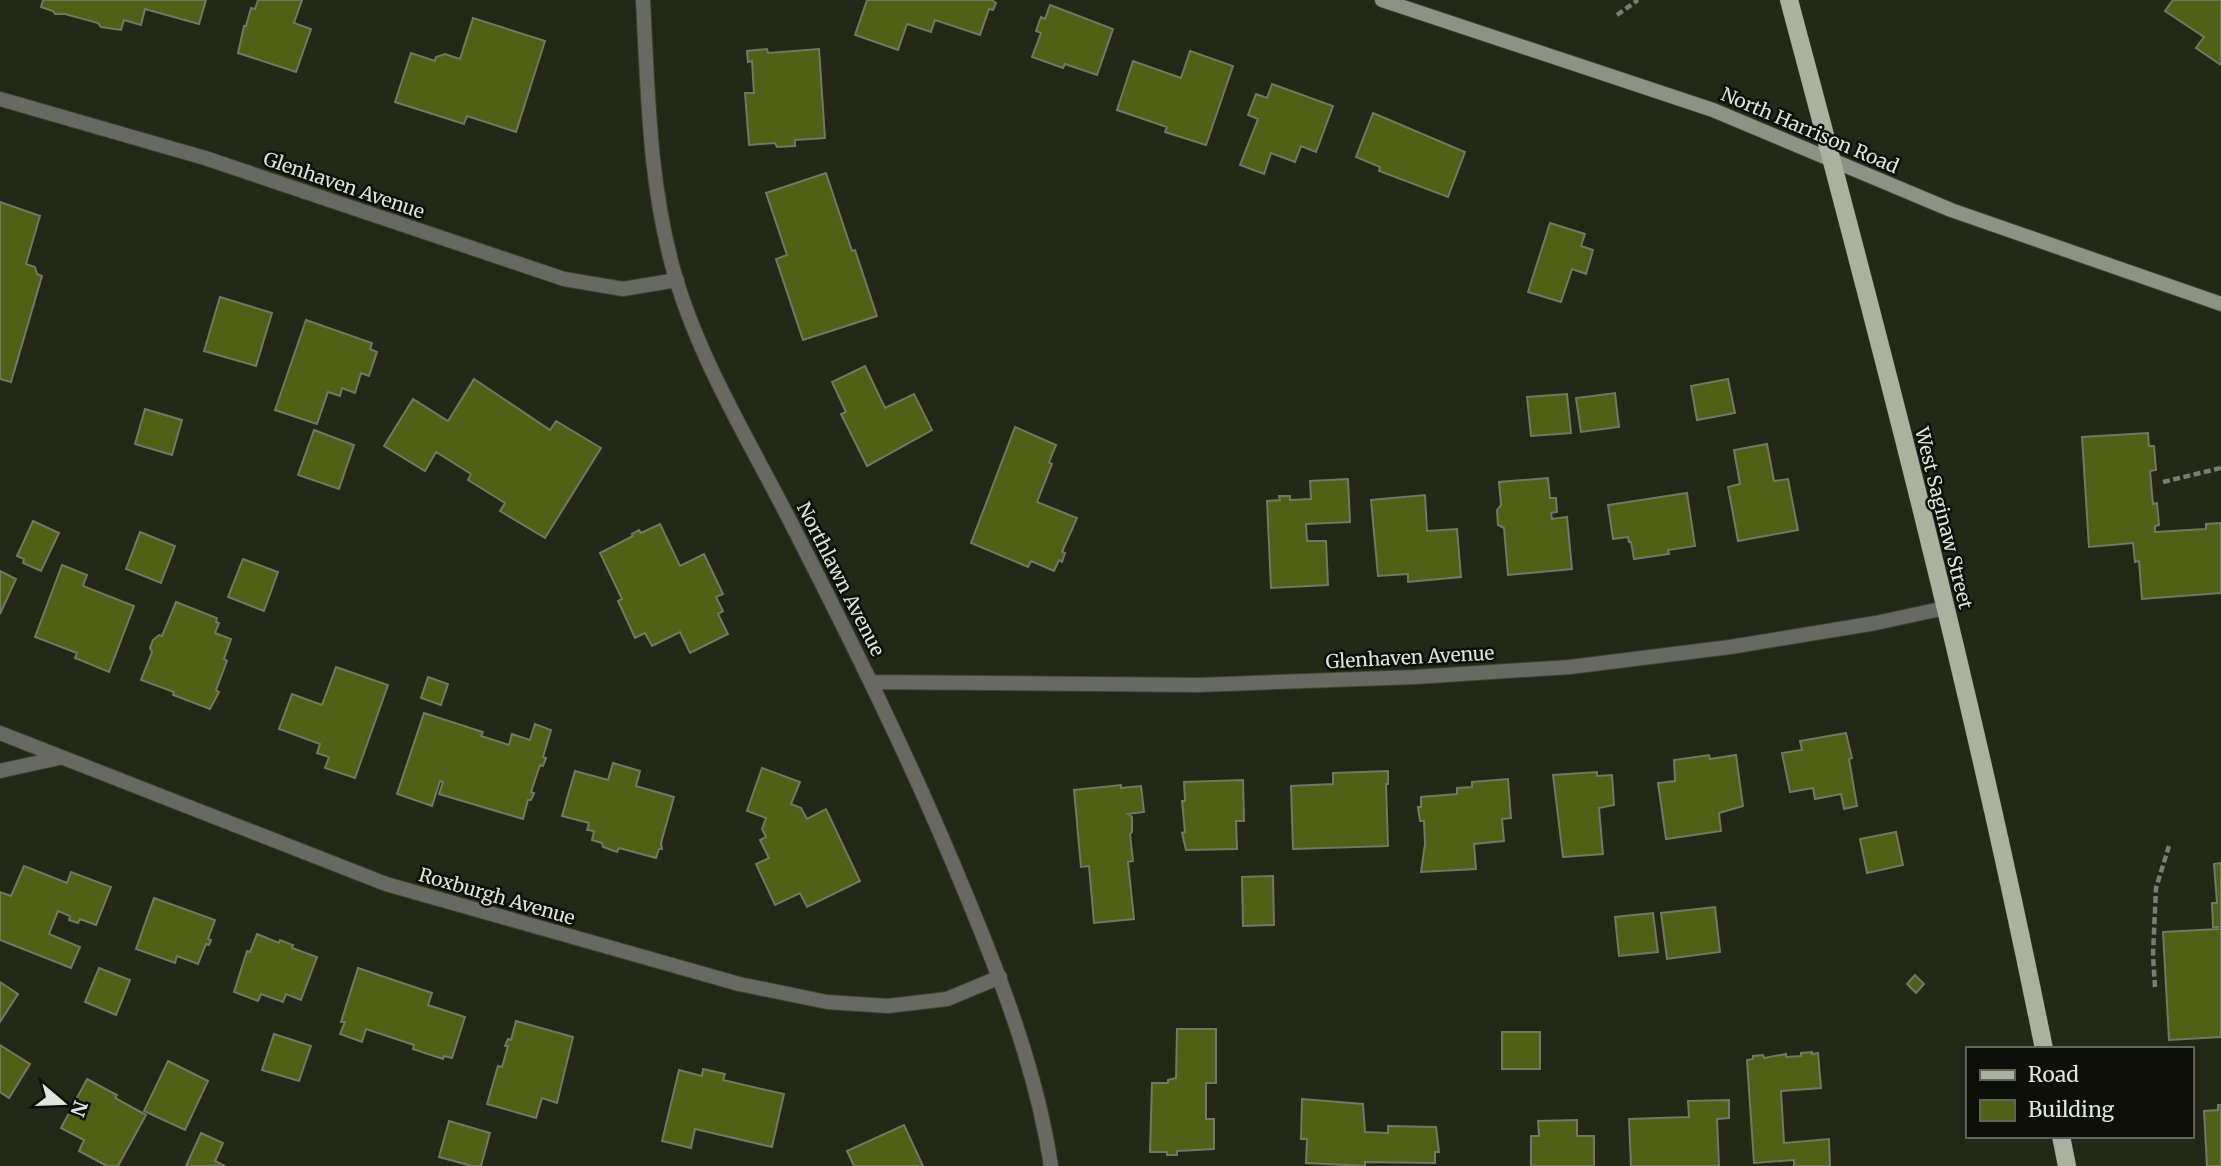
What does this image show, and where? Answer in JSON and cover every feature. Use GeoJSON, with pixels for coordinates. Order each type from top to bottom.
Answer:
{"type":"FeatureCollection","features":[{"type":"Feature","properties":{"kind":"main road","name":"West Saginaw Street"},"geometry":{"type":"LineString","coordinates":[[1789,0],[1945,608],[2018,919],[2044,1047]]}},
{"type":"Feature","properties":{"kind":"main road"},"geometry":{"type":"LineString","coordinates":[[2061,1138],[2067,1166]]}},
{"type":"Feature","properties":{"kind":"street","name":"Northlawn Avenue"},"geometry":{"type":"LineString","coordinates":[[643,0],[651,156],[657,199],[677,280],[709,362],[872,682],[938,827],[1000,977],[1026,1057],[1051,1166]]}},
{"type":"Feature","properties":{"kind":"street","name":"North Harrison Road"},"geometry":{"type":"LineString","coordinates":[[1382,0],[1713,110],[1951,210],[2221,304]]}},
{"type":"Feature","properties":{"kind":"street","name":"Glenhaven Avenue"},"geometry":{"type":"LineString","coordinates":[[0,99],[205,158],[564,279],[623,289],[677,280]]}},
{"type":"Feature","properties":{"kind":"street","name":"Glenhaven Avenue"},"geometry":{"type":"LineString","coordinates":[[872,682],[1198,685],[1415,677],[1570,667],[1755,643],[1876,623],[1945,608]]}},
{"type":"Feature","properties":{"kind":"street","name":"Roxburgh Avenue"},"geometry":{"type":"LineString","coordinates":[[0,733],[386,884],[738,984],[827,1002],[888,1006],[947,999],[1000,977]]}},
{"type":"Feature","properties":{"kind":"street"},"geometry":{"type":"LineString","coordinates":[[0,771],[60,758]]}},
{"type":"Feature","properties":{"kind":"path"},"geometry":{"type":"LineString","coordinates":[[1617,15],[1638,0]]}},
{"type":"Feature","properties":{"kind":"path"},"geometry":{"type":"LineString","coordinates":[[2163,482],[2221,468]]}},
{"type":"Feature","properties":{"kind":"path"},"geometry":{"type":"LineString","coordinates":[[2155,987],[2153,955],[2157,888],[2169,846]]}},
{"type":"Feature","properties":{"kind":"building"},"geometry":{"type":"Polygon","coordinates":[[[43,0],[206,0],[199,24],[145,9],[141,25],[124,20],[121,30],[101,27],[98,23],[65,14],[55,14],[41,7],[43,0]]]}},
{"type":"Feature","properties":{"kind":"building"},"geometry":{"type":"Polygon","coordinates":[[[258,0],[302,0],[294,23],[311,29],[296,72],[238,53],[244,26],[251,8],[255,9],[258,0]]]}},
{"type":"Feature","properties":{"kind":"building"},"geometry":{"type":"Polygon","coordinates":[[[867,0],[992,0],[996,3],[993,10],[989,9],[980,35],[935,20],[931,32],[907,24],[898,50],[855,35],[867,0]]]}},
{"type":"Feature","properties":{"kind":"building"},"geometry":{"type":"Polygon","coordinates":[[[2173,0],[2221,0],[2221,65],[2196,48],[2204,37],[2165,11],[2173,0]]]}},
{"type":"Feature","properties":{"kind":"building"},"geometry":{"type":"Polygon","coordinates":[[[1050,5],[1113,29],[1097,75],[1065,64],[1063,68],[1032,57],[1041,33],[1036,31],[1041,17],[1045,19],[1050,5]]]}},
{"type":"Feature","properties":{"kind":"building"},"geometry":{"type":"Polygon","coordinates":[[[473,18],[545,41],[516,132],[467,116],[464,124],[395,102],[411,53],[435,61],[436,57],[445,54],[460,59],[473,18]]]}},
{"type":"Feature","properties":{"kind":"building"},"geometry":{"type":"Polygon","coordinates":[[[767,49],[768,53],[819,49],[825,138],[795,140],[795,146],[777,147],[775,143],[749,145],[745,93],[754,93],[752,61],[748,62],[747,51],[767,49]]]}},
{"type":"Feature","properties":{"kind":"building"},"geometry":{"type":"Polygon","coordinates":[[[1190,51],[1233,66],[1206,145],[1165,132],[1167,127],[1117,110],[1133,61],[1181,78],[1190,51]]]}},
{"type":"Feature","properties":{"kind":"building"},"geometry":{"type":"Polygon","coordinates":[[[1272,84],[1333,106],[1316,152],[1301,146],[1295,162],[1271,153],[1264,174],[1240,165],[1258,119],[1248,115],[1256,94],[1267,98],[1272,84]]]}},
{"type":"Feature","properties":{"kind":"building"},"geometry":{"type":"Polygon","coordinates":[[[1373,113],[1465,152],[1448,197],[1379,171],[1380,167],[1356,157],[1373,113]]]}},
{"type":"Feature","properties":{"kind":"building"},"geometry":{"type":"Polygon","coordinates":[[[826,173],[877,316],[803,340],[776,259],[787,255],[766,193],[826,173]]]}},
{"type":"Feature","properties":{"kind":"building"},"geometry":{"type":"Polygon","coordinates":[[[0,202],[40,216],[26,264],[35,267],[37,274],[42,276],[11,382],[0,379],[0,202]]]}},
{"type":"Feature","properties":{"kind":"building"},"geometry":{"type":"Polygon","coordinates":[[[1550,223],[1585,234],[1581,246],[1593,250],[1586,274],[1572,269],[1561,302],[1528,292],[1550,223]]]}},
{"type":"Feature","properties":{"kind":"building"},"geometry":{"type":"Polygon","coordinates":[[[220,297],[272,313],[256,366],[204,351],[220,297]]]}},
{"type":"Feature","properties":{"kind":"building"},"geometry":{"type":"Polygon","coordinates":[[[306,320],[372,343],[370,349],[377,352],[369,376],[361,373],[355,393],[342,388],[340,396],[328,392],[317,424],[275,410],[306,320]]]}},
{"type":"Feature","properties":{"kind":"building"},"geometry":{"type":"Polygon","coordinates":[[[865,366],[885,408],[914,394],[932,430],[867,466],[841,414],[846,412],[832,382],[865,366]]]}},
{"type":"Feature","properties":{"kind":"building"},"geometry":{"type":"Polygon","coordinates":[[[474,379],[550,430],[556,421],[601,448],[545,538],[500,511],[505,503],[468,480],[471,474],[436,452],[425,471],[384,446],[413,399],[448,421],[474,379]]]}},
{"type":"Feature","properties":{"kind":"building"},"geometry":{"type":"Polygon","coordinates":[[[1728,379],[1735,413],[1697,420],[1691,386],[1728,379]]]}},
{"type":"Feature","properties":{"kind":"building"},"geometry":{"type":"Polygon","coordinates":[[[1615,393],[1619,427],[1581,432],[1576,398],[1615,393]]]}},
{"type":"Feature","properties":{"kind":"building"},"geometry":{"type":"Polygon","coordinates":[[[1567,394],[1571,433],[1531,436],[1527,397],[1567,394]]]}},
{"type":"Feature","properties":{"kind":"building"},"geometry":{"type":"Polygon","coordinates":[[[145,409],[182,420],[172,455],[135,444],[145,409]]]}},
{"type":"Feature","properties":{"kind":"building"},"geometry":{"type":"Polygon","coordinates":[[[1015,427],[1056,445],[1049,462],[1052,464],[1037,502],[1077,518],[1062,552],[1065,553],[1062,562],[1059,560],[1054,571],[1031,561],[1028,567],[971,543],[1015,427]]]}},
{"type":"Feature","properties":{"kind":"building"},"geometry":{"type":"Polygon","coordinates":[[[314,430],[354,445],[339,489],[298,475],[314,430]]]}},
{"type":"Feature","properties":{"kind":"building"},"geometry":{"type":"Polygon","coordinates":[[[2148,433],[2149,446],[2154,446],[2156,470],[2150,471],[2153,504],[2157,503],[2159,525],[2155,526],[2155,532],[2206,529],[2206,524],[2221,523],[2221,593],[2142,599],[2139,561],[2135,562],[2133,543],[2089,547],[2082,437],[2148,433]]]}},
{"type":"Feature","properties":{"kind":"building"},"geometry":{"type":"Polygon","coordinates":[[[1767,444],[1774,481],[1788,479],[1798,530],[1738,541],[1728,487],[1740,484],[1734,450],[1767,444]]]}},
{"type":"Feature","properties":{"kind":"building"},"geometry":{"type":"Polygon","coordinates":[[[1548,478],[1550,498],[1556,498],[1557,512],[1551,513],[1552,519],[1567,517],[1572,569],[1508,575],[1504,528],[1498,525],[1497,510],[1501,505],[1499,482],[1548,478]]]}},
{"type":"Feature","properties":{"kind":"building"},"geometry":{"type":"Polygon","coordinates":[[[1348,479],[1350,522],[1306,524],[1307,541],[1326,541],[1328,585],[1271,588],[1267,501],[1280,500],[1279,496],[1290,496],[1290,500],[1311,499],[1310,481],[1348,479]]]}},
{"type":"Feature","properties":{"kind":"building"},"geometry":{"type":"Polygon","coordinates":[[[1687,493],[1695,546],[1668,550],[1669,554],[1634,559],[1628,537],[1613,539],[1608,505],[1687,493]]]}},
{"type":"Feature","properties":{"kind":"building"},"geometry":{"type":"Polygon","coordinates":[[[1425,495],[1427,531],[1457,529],[1461,577],[1408,582],[1408,574],[1378,576],[1371,500],[1425,495]]]}},
{"type":"Feature","properties":{"kind":"building"},"geometry":{"type":"Polygon","coordinates":[[[33,521],[59,533],[41,571],[23,563],[24,559],[17,556],[33,521]]]}},
{"type":"Feature","properties":{"kind":"building"},"geometry":{"type":"Polygon","coordinates":[[[660,524],[680,566],[704,554],[723,594],[716,597],[723,611],[718,614],[728,634],[690,653],[680,632],[652,646],[645,633],[635,638],[618,601],[622,599],[600,553],[633,536],[632,534],[639,530],[641,533],[660,524]]]}},
{"type":"Feature","properties":{"kind":"building"},"geometry":{"type":"Polygon","coordinates":[[[140,532],[175,546],[161,583],[126,569],[140,532]]]}},
{"type":"Feature","properties":{"kind":"building"},"geometry":{"type":"Polygon","coordinates":[[[243,559],[278,572],[264,611],[228,597],[243,559]]]}},
{"type":"Feature","properties":{"kind":"building"},"geometry":{"type":"Polygon","coordinates":[[[62,565],[87,575],[83,586],[134,606],[109,672],[75,658],[77,653],[35,637],[62,565]]]}},
{"type":"Feature","properties":{"kind":"building"},"geometry":{"type":"Polygon","coordinates":[[[0,571],[16,579],[0,614],[0,571]]]}},
{"type":"Feature","properties":{"kind":"building"},"geometry":{"type":"Polygon","coordinates":[[[176,602],[217,618],[216,622],[219,623],[215,633],[231,639],[224,659],[227,661],[216,690],[219,692],[210,709],[141,680],[152,652],[150,648],[153,640],[159,635],[162,636],[176,602]]]}},
{"type":"Feature","properties":{"kind":"building"},"geometry":{"type":"Polygon","coordinates":[[[336,667],[388,685],[355,778],[325,768],[329,757],[317,753],[320,744],[279,729],[292,694],[322,705],[336,667]]]}},
{"type":"Feature","properties":{"kind":"building"},"geometry":{"type":"Polygon","coordinates":[[[428,677],[448,684],[441,705],[421,698],[428,677]]]}},
{"type":"Feature","properties":{"kind":"building"},"geometry":{"type":"Polygon","coordinates":[[[424,713],[483,732],[481,736],[509,745],[512,734],[530,740],[535,724],[551,730],[543,757],[546,758],[543,766],[540,765],[531,792],[534,793],[531,800],[528,800],[523,819],[439,794],[443,782],[440,781],[432,806],[397,794],[424,713]]]}},
{"type":"Feature","properties":{"kind":"building"},"geometry":{"type":"Polygon","coordinates":[[[1846,733],[1852,758],[1849,759],[1857,806],[1844,809],[1841,794],[1815,799],[1813,788],[1790,792],[1782,753],[1802,750],[1800,741],[1846,733]]]}},
{"type":"Feature","properties":{"kind":"building"},"geometry":{"type":"Polygon","coordinates":[[[1709,755],[1710,759],[1736,755],[1743,806],[1719,813],[1721,831],[1666,839],[1658,783],[1675,781],[1674,760],[1709,755]]]}},
{"type":"Feature","properties":{"kind":"building"},"geometry":{"type":"Polygon","coordinates":[[[613,763],[640,771],[636,786],[674,797],[661,843],[662,849],[659,849],[656,858],[619,848],[617,852],[603,847],[602,843],[592,840],[594,831],[587,830],[589,823],[562,816],[575,771],[608,780],[613,763]]]}},
{"type":"Feature","properties":{"kind":"building"},"geometry":{"type":"Polygon","coordinates":[[[762,768],[800,782],[791,804],[801,808],[807,819],[826,809],[860,881],[807,907],[800,893],[775,905],[756,864],[769,858],[760,840],[766,837],[762,829],[766,818],[747,811],[762,768]]]}},
{"type":"Feature","properties":{"kind":"building"},"geometry":{"type":"Polygon","coordinates":[[[1388,771],[1388,846],[1293,849],[1291,786],[1333,784],[1333,773],[1388,771]]]}},
{"type":"Feature","properties":{"kind":"building"},"geometry":{"type":"Polygon","coordinates":[[[1597,772],[1597,776],[1612,775],[1614,805],[1599,808],[1603,854],[1563,857],[1553,775],[1597,772]]]}},
{"type":"Feature","properties":{"kind":"building"},"geometry":{"type":"Polygon","coordinates":[[[1508,779],[1511,818],[1502,819],[1504,841],[1474,844],[1476,869],[1421,872],[1425,844],[1424,821],[1420,821],[1418,807],[1421,807],[1421,797],[1457,794],[1457,788],[1472,787],[1472,782],[1508,779]]]}},
{"type":"Feature","properties":{"kind":"building"},"geometry":{"type":"Polygon","coordinates":[[[1243,780],[1244,821],[1236,821],[1237,849],[1186,850],[1182,833],[1185,832],[1182,801],[1185,801],[1184,782],[1243,780]]]}},
{"type":"Feature","properties":{"kind":"building"},"geometry":{"type":"Polygon","coordinates":[[[1121,785],[1121,788],[1141,786],[1144,812],[1128,814],[1132,817],[1130,834],[1133,861],[1128,862],[1134,919],[1094,923],[1089,866],[1081,867],[1074,790],[1121,785]]]}},
{"type":"Feature","properties":{"kind":"building"},"geometry":{"type":"Polygon","coordinates":[[[1896,832],[1903,865],[1867,873],[1860,839],[1896,832]]]}},
{"type":"Feature","properties":{"kind":"building"},"geometry":{"type":"Polygon","coordinates":[[[2221,863],[2221,1037],[2169,1040],[2163,932],[2218,929],[2213,927],[2212,903],[2217,903],[2214,864],[2221,863]]]}},
{"type":"Feature","properties":{"kind":"building"},"geometry":{"type":"Polygon","coordinates":[[[24,866],[67,883],[71,872],[111,887],[96,925],[80,919],[78,923],[69,920],[70,916],[58,911],[49,934],[80,947],[71,968],[0,940],[0,892],[11,896],[24,866]]]}},
{"type":"Feature","properties":{"kind":"building"},"geometry":{"type":"Polygon","coordinates":[[[1273,876],[1274,925],[1243,926],[1242,877],[1273,876]]]}},
{"type":"Feature","properties":{"kind":"building"},"geometry":{"type":"Polygon","coordinates":[[[154,898],[215,920],[208,939],[211,940],[209,945],[206,944],[198,964],[177,956],[175,963],[136,949],[154,898]]]}},
{"type":"Feature","properties":{"kind":"building"},"geometry":{"type":"Polygon","coordinates":[[[1715,907],[1720,952],[1667,959],[1661,913],[1715,907]]]}},
{"type":"Feature","properties":{"kind":"building"},"geometry":{"type":"Polygon","coordinates":[[[1653,913],[1658,952],[1619,956],[1615,917],[1653,913]]]}},
{"type":"Feature","properties":{"kind":"building"},"geometry":{"type":"Polygon","coordinates":[[[257,934],[279,943],[280,940],[293,945],[292,948],[317,957],[301,1000],[286,994],[283,1002],[261,994],[258,1001],[234,992],[247,951],[250,952],[257,934]]]}},
{"type":"Feature","properties":{"kind":"building"},"geometry":{"type":"Polygon","coordinates":[[[99,968],[130,980],[116,1015],[85,1002],[99,968]]]}},
{"type":"Feature","properties":{"kind":"building"},"geometry":{"type":"Polygon","coordinates":[[[358,968],[432,993],[428,1005],[465,1017],[452,1058],[444,1056],[443,1059],[413,1049],[414,1045],[366,1029],[362,1042],[340,1034],[345,1022],[341,1022],[358,968]]]}},
{"type":"Feature","properties":{"kind":"building"},"geometry":{"type":"Polygon","coordinates":[[[1915,975],[1924,984],[1916,993],[1907,984],[1915,975]]]}},
{"type":"Feature","properties":{"kind":"building"},"geometry":{"type":"Polygon","coordinates":[[[0,982],[18,994],[0,1022],[0,982]]]}},
{"type":"Feature","properties":{"kind":"building"},"geometry":{"type":"Polygon","coordinates":[[[516,1021],[573,1037],[557,1103],[542,1098],[536,1118],[487,1104],[498,1066],[502,1067],[508,1046],[505,1046],[508,1039],[511,1040],[516,1021]]]}},
{"type":"Feature","properties":{"kind":"building"},"geometry":{"type":"Polygon","coordinates":[[[1177,1029],[1216,1029],[1216,1083],[1206,1083],[1206,1119],[1214,1119],[1214,1149],[1177,1151],[1177,1155],[1167,1155],[1167,1152],[1150,1152],[1152,1083],[1168,1083],[1168,1080],[1176,1078],[1177,1029]]]}},
{"type":"Feature","properties":{"kind":"building"},"geometry":{"type":"Polygon","coordinates":[[[1502,1032],[1540,1032],[1540,1069],[1502,1069],[1502,1032]]]}},
{"type":"Feature","properties":{"kind":"building"},"geometry":{"type":"Polygon","coordinates":[[[274,1034],[311,1046],[299,1081],[262,1070],[274,1034]]]}},
{"type":"Feature","properties":{"kind":"building"},"geometry":{"type":"Polygon","coordinates":[[[0,1045],[30,1064],[9,1098],[0,1092],[0,1045]]]}},
{"type":"Feature","properties":{"kind":"building"},"geometry":{"type":"Polygon","coordinates":[[[1801,1053],[1818,1053],[1821,1088],[1781,1091],[1784,1143],[1829,1139],[1830,1166],[1794,1166],[1794,1160],[1754,1163],[1747,1060],[1753,1059],[1753,1056],[1801,1056],[1801,1053]]]}},
{"type":"Feature","properties":{"kind":"building"},"geometry":{"type":"Polygon","coordinates":[[[168,1061],[208,1081],[185,1130],[144,1111],[168,1061]]]}},
{"type":"Feature","properties":{"kind":"building"},"geometry":{"type":"Polygon","coordinates":[[[703,1069],[725,1074],[723,1080],[784,1094],[772,1147],[695,1129],[691,1148],[662,1141],[679,1070],[702,1076],[703,1069]]]}},
{"type":"Feature","properties":{"kind":"building"},"geometry":{"type":"Polygon","coordinates":[[[87,1079],[146,1115],[118,1166],[107,1166],[79,1151],[84,1140],[61,1128],[87,1079]]]}},
{"type":"Feature","properties":{"kind":"building"},"geometry":{"type":"Polygon","coordinates":[[[1302,1099],[1363,1104],[1365,1132],[1388,1133],[1388,1126],[1436,1127],[1439,1152],[1435,1152],[1435,1163],[1365,1162],[1365,1166],[1306,1163],[1307,1139],[1301,1139],[1302,1099]]]}},
{"type":"Feature","properties":{"kind":"building"},"geometry":{"type":"Polygon","coordinates":[[[1729,1100],[1729,1118],[1717,1119],[1719,1166],[1631,1166],[1629,1119],[1689,1117],[1688,1101],[1729,1100]]]}},
{"type":"Feature","properties":{"kind":"building"},"geometry":{"type":"Polygon","coordinates":[[[2218,1105],[2221,1105],[2221,1166],[2207,1166],[2204,1111],[2218,1110],[2218,1105]]]}},
{"type":"Feature","properties":{"kind":"building"},"geometry":{"type":"Polygon","coordinates":[[[1577,1120],[1577,1136],[1594,1136],[1594,1166],[1531,1166],[1531,1136],[1539,1136],[1538,1121],[1577,1120]]]}},
{"type":"Feature","properties":{"kind":"building"},"geometry":{"type":"Polygon","coordinates":[[[449,1121],[490,1133],[481,1166],[439,1157],[449,1121]]]}},
{"type":"Feature","properties":{"kind":"building"},"geometry":{"type":"Polygon","coordinates":[[[904,1125],[923,1166],[854,1166],[847,1151],[904,1125]]]}},
{"type":"Feature","properties":{"kind":"building"},"geometry":{"type":"Polygon","coordinates":[[[201,1133],[223,1143],[215,1161],[225,1166],[186,1166],[201,1133]]]}}]}
